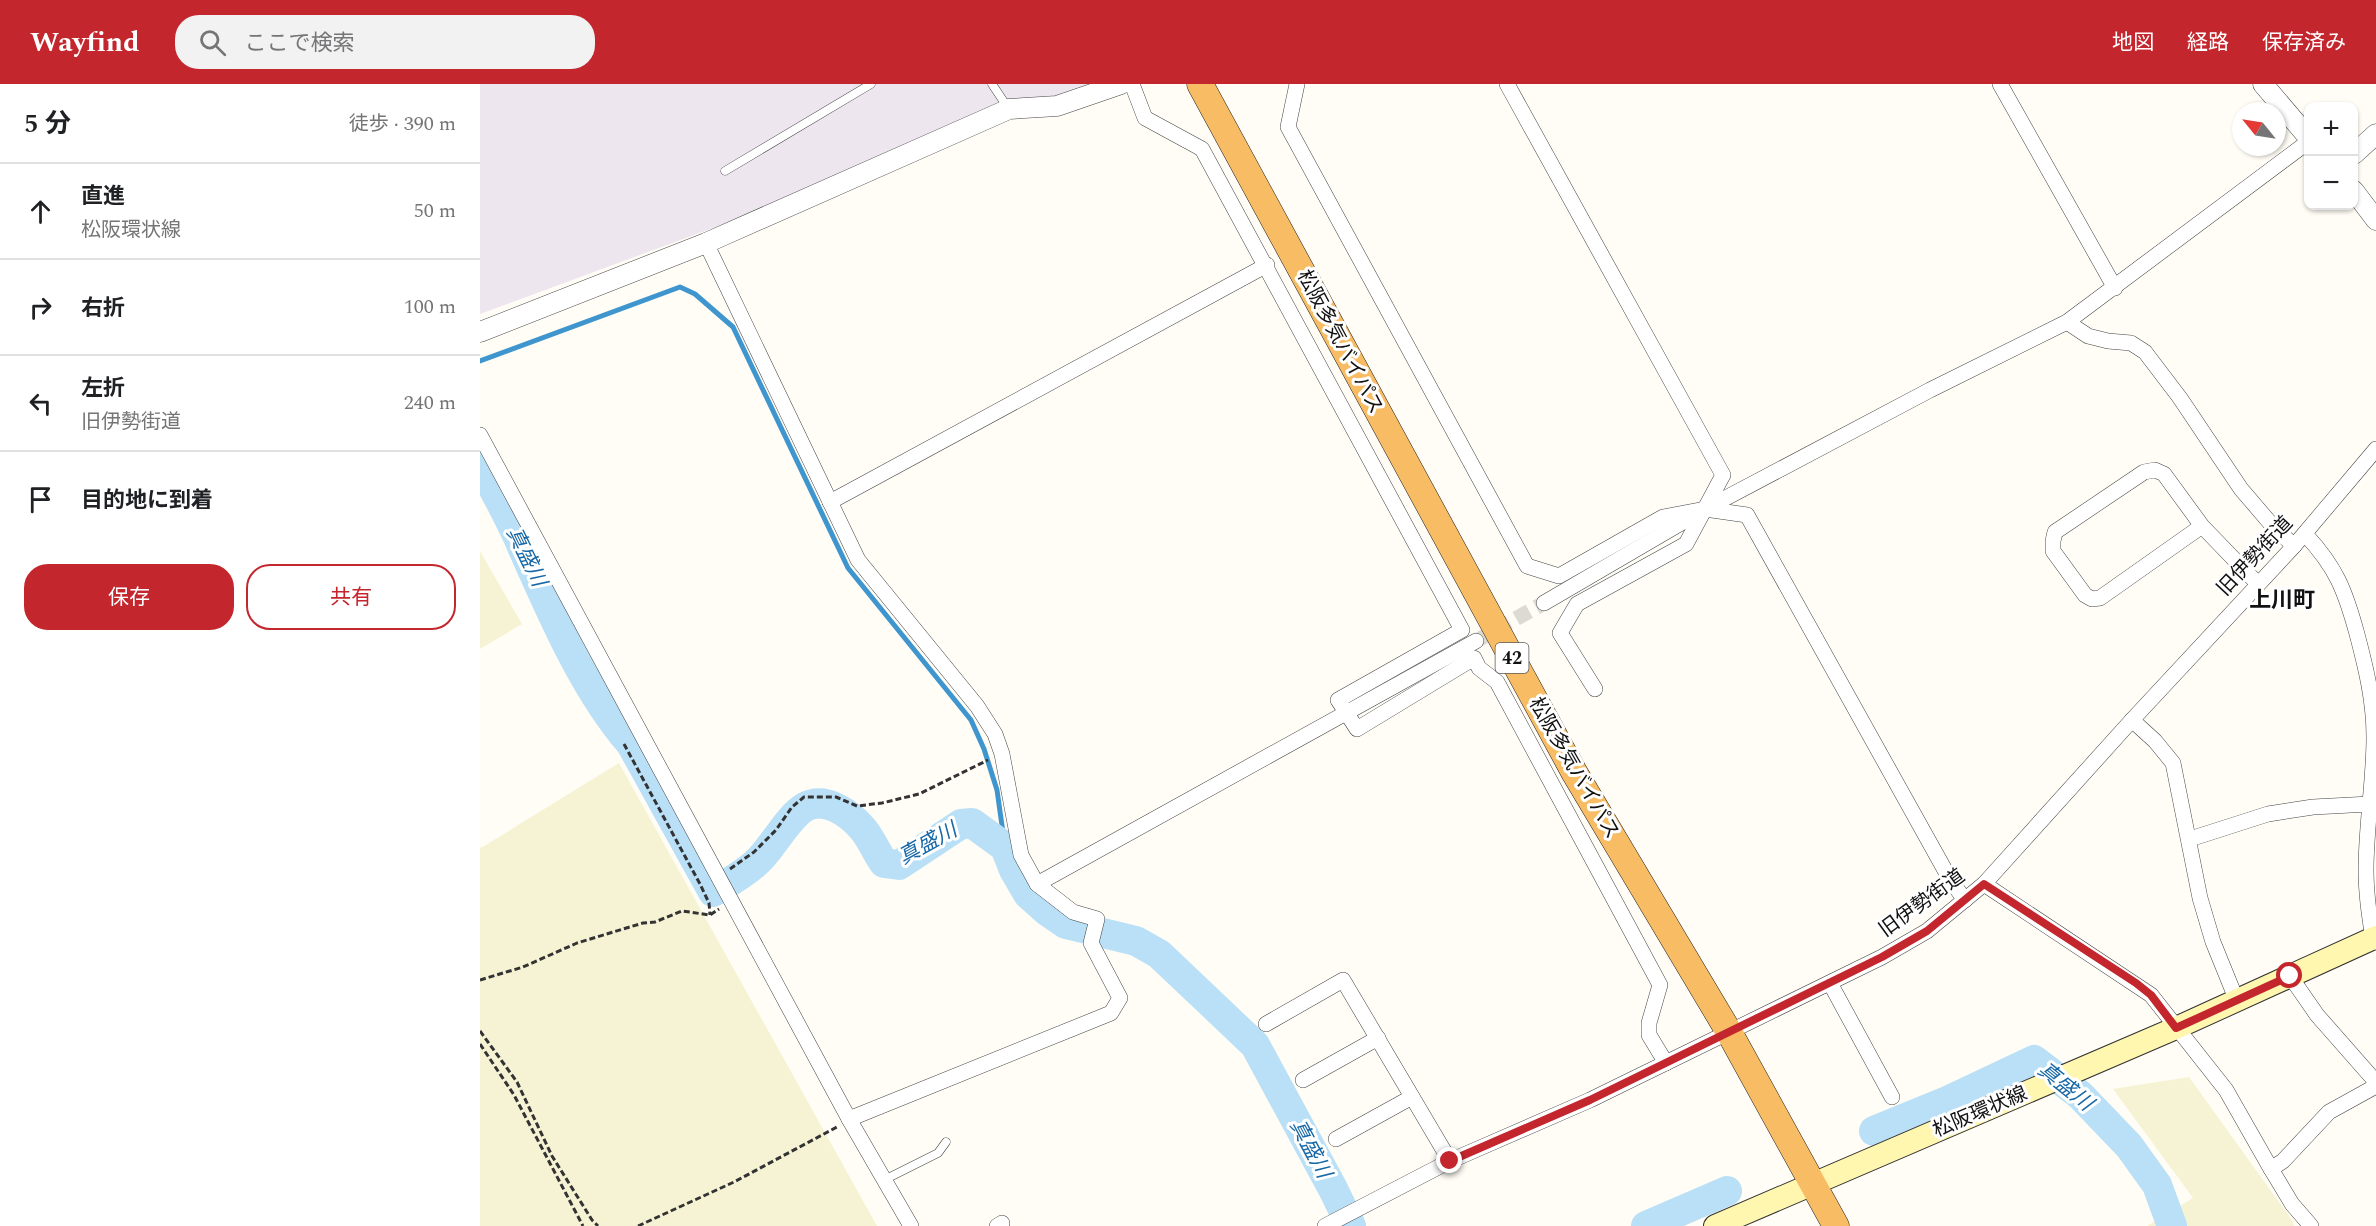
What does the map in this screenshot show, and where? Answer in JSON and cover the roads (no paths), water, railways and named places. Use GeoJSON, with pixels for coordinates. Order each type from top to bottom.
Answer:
{"type":"FeatureCollection","features":[{"type":"Feature","properties":{"kind":"highway","name":"松阪多気バイパス"},"geometry":{"type":"LineString","coordinates":[[1200,84],[1574,772],[1729,1032],[1836,1226]]}},
{"type":"Feature","properties":{"kind":"main road","name":"松阪環状線"},"geometry":{"type":"LineString","coordinates":[[1715,1226],[2036,1089],[2375,939]]}},
{"type":"Feature","properties":{"kind":"street"},"geometry":{"type":"LineString","coordinates":[[480,332],[706,243],[1009,109],[1058,106],[1121,84]]}},
{"type":"Feature","properties":{"kind":"street"},"geometry":{"type":"LineString","coordinates":[[1132,84],[1145,118],[1202,149],[1267,265],[1462,630],[1338,700],[1357,729],[1474,658],[1479,668],[1497,682],[1660,984],[1648,1023],[1649,1035],[1666,1063]]}},
{"type":"Feature","properties":{"kind":"street"},"geometry":{"type":"LineString","coordinates":[[1297,84],[1288,127],[1527,566],[1559,576],[1663,517],[1705,509],[1747,515],[1951,881],[1965,900]]}},
{"type":"Feature","properties":{"kind":"street"},"geometry":{"type":"LineString","coordinates":[[1507,84],[1723,475],[1686,543],[1577,604],[1560,633],[1595,689]]}},
{"type":"Feature","properties":{"kind":"street"},"geometry":{"type":"LineString","coordinates":[[2000,84],[2115,288]]}},
{"type":"Feature","properties":{"kind":"street"},"geometry":{"type":"LineString","coordinates":[[2263,84],[2304,132]]}},
{"type":"Feature","properties":{"kind":"street"},"geometry":{"type":"LineString","coordinates":[[2358,150],[2376,134]]}},
{"type":"Feature","properties":{"kind":"street"},"geometry":{"type":"LineString","coordinates":[[1544,603],[1705,509],[1930,390],[2067,322],[2304,145]]}},
{"type":"Feature","properties":{"kind":"street"},"geometry":{"type":"LineString","coordinates":[[2358,196],[2376,220]]}},
{"type":"Feature","properties":{"kind":"street"},"geometry":{"type":"LineString","coordinates":[[706,243],[858,560],[977,706],[995,734],[1002,754],[1021,855],[1037,884],[1073,912],[1097,919],[1091,943],[1120,998],[1110,1013],[849,1119]]}},
{"type":"Feature","properties":{"kind":"street"},"geometry":{"type":"LineString","coordinates":[[830,502],[1267,265]]}},
{"type":"Feature","properties":{"kind":"street"},"geometry":{"type":"LineString","coordinates":[[2067,322],[2088,336],[2131,343],[2145,352],[2180,398],[2247,497],[2294,546]]}},
{"type":"Feature","properties":{"kind":"street"},"geometry":{"type":"LineString","coordinates":[[480,435],[730,901],[910,1226]]}},
{"type":"Feature","properties":{"kind":"street","name":"旧伊勢街道"},"geometry":{"type":"LineString","coordinates":[[1327,1225],[1450,1161],[1590,1100],[1666,1063],[1882,957],[1927,931],[1984,884],[2305,534],[2376,449]]}},
{"type":"Feature","properties":{"kind":"street"},"geometry":{"type":"LineString","coordinates":[[2202,526],[2100,598],[2092,599],[2085,595],[2053,551],[2055,532],[2144,472],[2155,470],[2164,474],[2202,526],[2258,584]]}},
{"type":"Feature","properties":{"kind":"street"},"geometry":{"type":"LineString","coordinates":[[2305,534],[2323,553],[2341,583],[2370,661],[2374,730],[2366,871],[2367,905],[2375,939]]}},
{"type":"Feature","properties":{"kind":"street"},"geometry":{"type":"LineString","coordinates":[[1037,884],[1476,641]]}},
{"type":"Feature","properties":{"kind":"street"},"geometry":{"type":"LineString","coordinates":[[2132,720],[2155,741],[2173,763],[2204,909],[2213,942],[2237,1001]]}},
{"type":"Feature","properties":{"kind":"street"},"geometry":{"type":"LineString","coordinates":[[2190,839],[2268,814],[2313,807],[2370,804]]}},
{"type":"Feature","properties":{"kind":"street"},"geometry":{"type":"LineString","coordinates":[[1984,884],[2151,995],[2226,1090],[2292,1204],[2311,1226]]}},
{"type":"Feature","properties":{"kind":"street"},"geometry":{"type":"LineString","coordinates":[[2271,1169],[2283,1161],[2329,1112],[2376,1084],[2317,1015],[2290,976]]}},
{"type":"Feature","properties":{"kind":"street"},"geometry":{"type":"LineString","coordinates":[[1266,1024],[1343,980],[1450,1161]]}},
{"type":"Feature","properties":{"kind":"street"},"geometry":{"type":"LineString","coordinates":[[1830,982],[1892,1097]]}},
{"type":"Feature","properties":{"kind":"street"},"geometry":{"type":"LineString","coordinates":[[1303,1080],[1378,1038]]}},
{"type":"Feature","properties":{"kind":"street"},"geometry":{"type":"LineString","coordinates":[[1336,1139],[1412,1097]]}},
{"type":"Feature","properties":{"kind":"lane"},"geometry":{"type":"LineString","coordinates":[[725,171],[871,84]]}},
{"type":"Feature","properties":{"kind":"lane"},"geometry":{"type":"LineString","coordinates":[[993,84],[1009,109]]}},
{"type":"Feature","properties":{"kind":"lane"},"geometry":{"type":"LineString","coordinates":[[884,1180],[938,1153],[946,1142]]}},
{"type":"Feature","properties":{"kind":"waterway"},"geometry":{"type":"LineString","coordinates":[[480,361],[680,287],[695,294],[733,327],[848,568],[971,720],[984,749],[997,790],[1005,847]]}},
{"type":"Feature","properties":{"kind":"waterway","name":"真盛川"},"geometry":{"type":"LineString","coordinates":[[480,463],[513,527],[570,651],[598,700],[631,744],[713,892],[754,865],[793,817],[805,807],[813,804],[828,805],[844,812],[865,832],[884,863],[899,865],[961,824],[972,823],[1005,847],[1014,870],[1028,894],[1047,911],[1066,924],[1136,941],[1159,954],[1255,1045],[1351,1226]]}},
{"type":"Feature","properties":{"kind":"waterway","name":"真盛川"},"geometry":{"type":"LineString","coordinates":[[1874,1131],[1945,1102],[2034,1060],[2080,1095],[2129,1146],[2157,1185],[2172,1226]]}},
{"type":"Feature","properties":{"kind":"waterway","name":"真盛川"},"geometry":{"type":"LineString","coordinates":[[1646,1226],[1727,1191]]}},
{"type":"Feature","properties":{"kind":"tunnel"},"geometry":{"type":"LineString","coordinates":[[1476,641],[1544,603]]}},
{"type":"Feature","properties":{"kind":"district","name":"上川町"},"geometry":{"type":"Point","coordinates":[2282,600]}}]}
